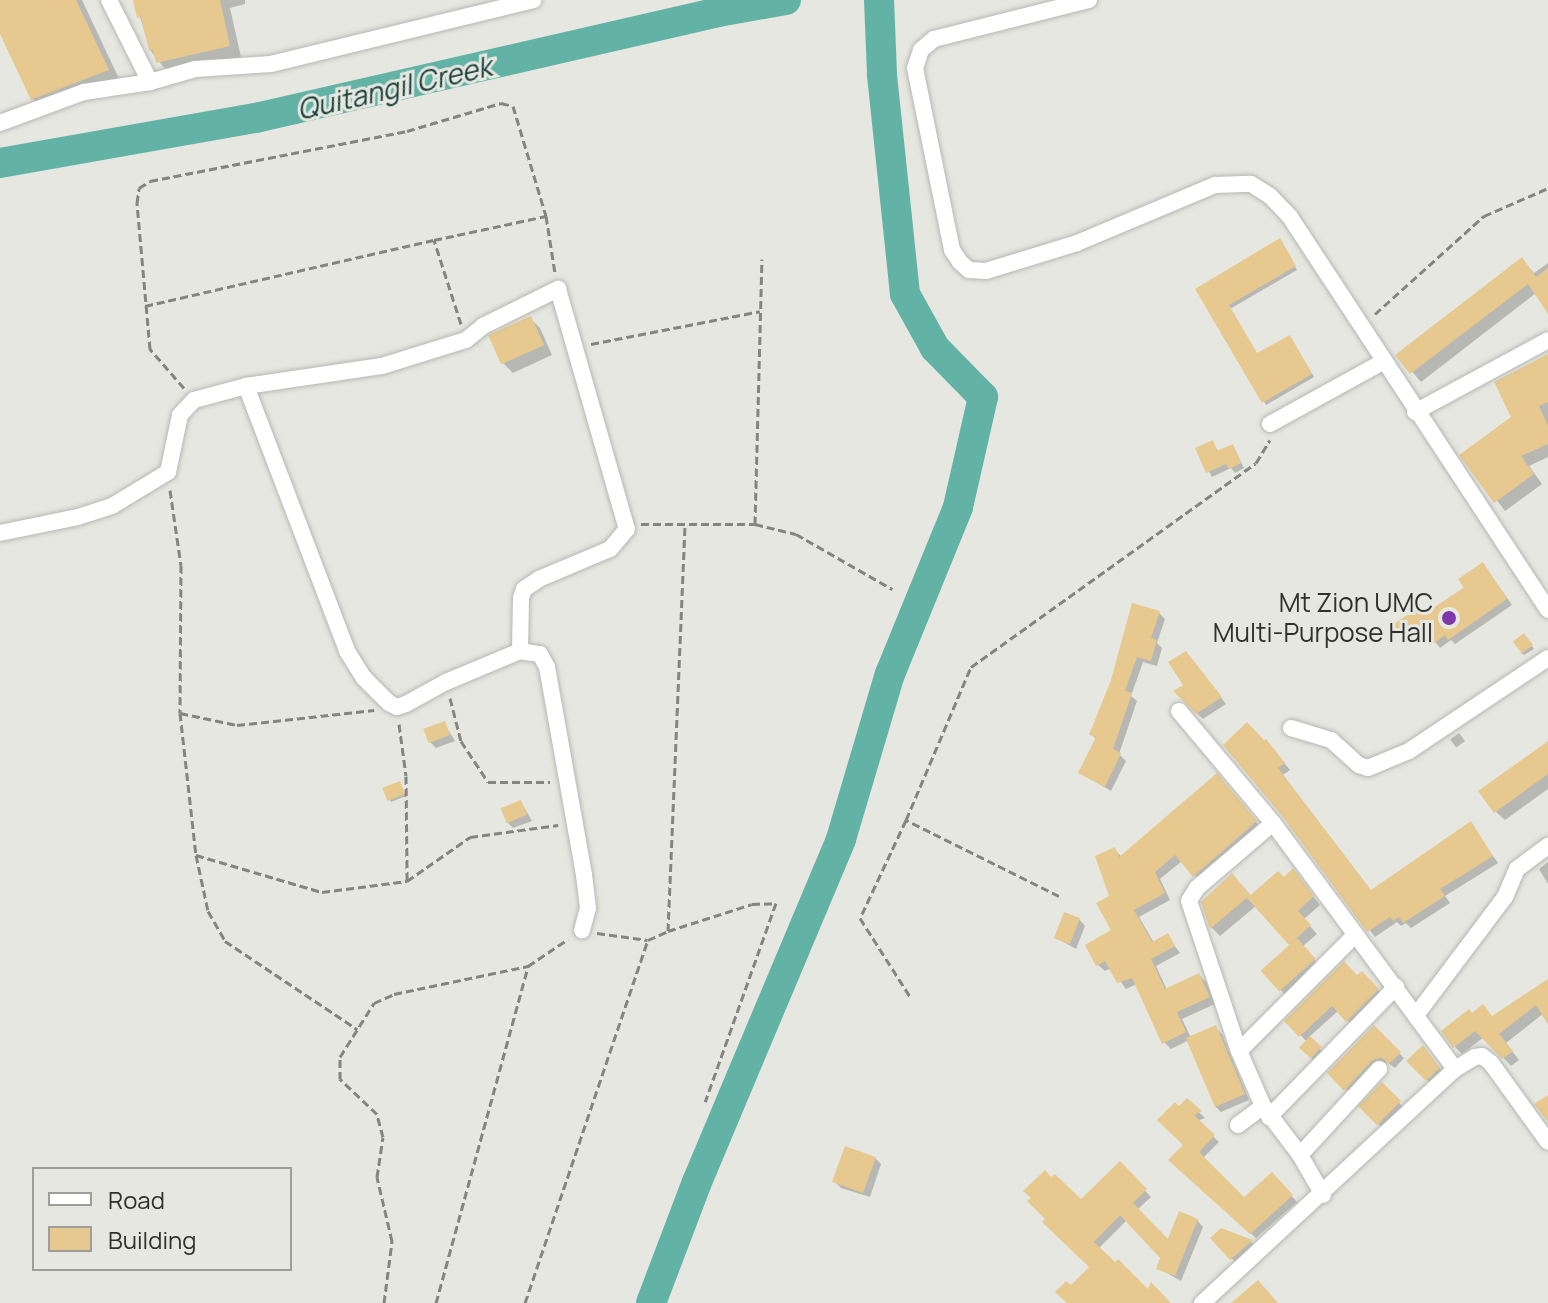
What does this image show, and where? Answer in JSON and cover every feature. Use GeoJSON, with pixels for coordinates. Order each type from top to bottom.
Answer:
{"type":"FeatureCollection","features":[{"type":"Feature","properties":{"kind":"street"},"geometry":{"type":"LineString","coordinates":[[109,0],[150,82]]}},
{"type":"Feature","properties":{"kind":"street"},"geometry":{"type":"LineString","coordinates":[[0,123],[84,92],[150,82],[195,69],[271,64],[533,0]]}},
{"type":"Feature","properties":{"kind":"street"},"geometry":{"type":"LineString","coordinates":[[1089,0],[934,39],[921,50],[915,68],[952,250],[960,262],[969,270],[986,271],[1077,243],[1215,185],[1251,184],[1270,196],[1290,217],[1415,412],[1548,610]]}},
{"type":"Feature","properties":{"kind":"street"},"geometry":{"type":"LineString","coordinates":[[0,533],[78,517],[112,506],[168,472],[180,415],[194,400],[246,386],[382,366],[466,340],[483,326],[558,289],[627,529],[610,549],[539,579],[524,589],[520,651]]}},
{"type":"Feature","properties":{"kind":"street"},"geometry":{"type":"LineString","coordinates":[[1415,412],[1548,340]]}},
{"type":"Feature","properties":{"kind":"street"},"geometry":{"type":"LineString","coordinates":[[1270,424],[1383,362]]}},
{"type":"Feature","properties":{"kind":"street"},"geometry":{"type":"LineString","coordinates":[[246,386],[347,651],[372,688],[397,707],[446,682],[520,651],[540,654],[547,667],[588,908],[582,930]]}},
{"type":"Feature","properties":{"kind":"street"},"geometry":{"type":"LineString","coordinates":[[1291,728],[1331,740],[1359,765],[1368,768],[1409,751],[1548,658]]}},
{"type":"Feature","properties":{"kind":"street"},"geometry":{"type":"LineString","coordinates":[[1179,711],[1273,823],[1455,1069]]}},
{"type":"Feature","properties":{"kind":"street"},"geometry":{"type":"LineString","coordinates":[[1273,823],[1197,888],[1189,901],[1239,1051],[1266,1112],[1300,1155],[1323,1195]]}},
{"type":"Feature","properties":{"kind":"street"},"geometry":{"type":"LineString","coordinates":[[1417,1014],[1505,897],[1517,869],[1548,846]]}},
{"type":"Feature","properties":{"kind":"street"},"geometry":{"type":"LineString","coordinates":[[1239,1051],[1355,935]]}},
{"type":"Feature","properties":{"kind":"street"},"geometry":{"type":"LineString","coordinates":[[1238,1125],[1266,1112],[1396,987]]}},
{"type":"Feature","properties":{"kind":"street"},"geometry":{"type":"LineString","coordinates":[[1202,1303],[1323,1195],[1455,1069],[1475,1057],[1482,1056],[1491,1063],[1548,1142]]}},
{"type":"Feature","properties":{"kind":"street"},"geometry":{"type":"LineString","coordinates":[[1300,1155],[1379,1069]]}},
{"type":"Feature","properties":{"kind":"path"},"geometry":{"type":"LineString","coordinates":[[194,400],[150,349],[137,203],[139,188],[150,181],[407,131],[501,103],[513,106],[546,216],[558,289]]}},
{"type":"Feature","properties":{"kind":"path"},"geometry":{"type":"LineString","coordinates":[[1361,327],[1484,216],[1548,188]]}},
{"type":"Feature","properties":{"kind":"path"},"geometry":{"type":"LineString","coordinates":[[145,306],[546,216]]}},
{"type":"Feature","properties":{"kind":"path"},"geometry":{"type":"LineString","coordinates":[[434,240],[466,340]]}},
{"type":"Feature","properties":{"kind":"path"},"geometry":{"type":"LineString","coordinates":[[755,524],[762,259]]}},
{"type":"Feature","properties":{"kind":"path"},"geometry":{"type":"LineString","coordinates":[[576,347],[760,311]]}},
{"type":"Feature","properties":{"kind":"path"},"geometry":{"type":"LineString","coordinates":[[911,998],[860,918],[906,820],[971,667],[1256,463],[1270,440],[1270,424]]}},
{"type":"Feature","properties":{"kind":"path"},"geometry":{"type":"LineString","coordinates":[[168,472],[181,565],[180,713],[196,855],[208,911],[225,941],[357,1029]]}},
{"type":"Feature","properties":{"kind":"path"},"geometry":{"type":"LineString","coordinates":[[627,529],[647,522],[755,524],[796,534],[892,589]]}},
{"type":"Feature","properties":{"kind":"path"},"geometry":{"type":"LineString","coordinates":[[668,931],[685,525]]}},
{"type":"Feature","properties":{"kind":"path"},"geometry":{"type":"LineString","coordinates":[[446,682],[461,741],[488,782],[566,782]]}},
{"type":"Feature","properties":{"kind":"path"},"geometry":{"type":"LineString","coordinates":[[180,713],[237,725],[397,707],[406,776],[407,881]]}},
{"type":"Feature","properties":{"kind":"path"},"geometry":{"type":"LineString","coordinates":[[906,820],[1059,896]]}},
{"type":"Feature","properties":{"kind":"path"},"geometry":{"type":"LineString","coordinates":[[196,855],[322,892],[407,881],[470,837],[573,823]]}},
{"type":"Feature","properties":{"kind":"path"},"geometry":{"type":"LineString","coordinates":[[384,1303],[392,1241],[377,1177],[383,1137],[377,1114],[340,1079],[340,1057],[374,1003],[394,994],[528,966],[582,930],[648,940],[752,904],[776,903],[705,1102]]}},
{"type":"Feature","properties":{"kind":"path"},"geometry":{"type":"LineString","coordinates":[[525,1303],[648,940]]}},
{"type":"Feature","properties":{"kind":"path"},"geometry":{"type":"LineString","coordinates":[[436,1303],[528,966]]}},
{"type":"Feature","properties":{"kind":"building"},"geometry":{"type":"Polygon","coordinates":[[[0,0],[76,0],[109,70],[31,100],[0,34],[0,0]]]}},
{"type":"Feature","properties":{"kind":"building"},"geometry":{"type":"Polygon","coordinates":[[[133,0],[220,0],[230,46],[156,63],[153,50],[149,51],[141,17],[137,18],[133,0]]]}},
{"type":"Feature","properties":{"kind":"building"},"geometry":{"type":"Polygon","coordinates":[[[1280,238],[1296,266],[1229,305],[1257,353],[1290,335],[1312,374],[1262,403],[1195,289],[1280,238]]]}},
{"type":"Feature","properties":{"kind":"building"},"geometry":{"type":"Polygon","coordinates":[[[1522,257],[1536,277],[1548,268],[1548,314],[1528,284],[1410,374],[1395,355],[1522,257]]]}},
{"type":"Feature","properties":{"kind":"building"},"geometry":{"type":"Polygon","coordinates":[[[531,316],[544,345],[501,364],[488,335],[531,316]]]}},
{"type":"Feature","properties":{"kind":"building"},"geometry":{"type":"Polygon","coordinates":[[[1548,354],[1548,402],[1539,406],[1548,426],[1548,444],[1521,456],[1534,474],[1494,503],[1459,455],[1511,417],[1494,382],[1548,354]]]}},
{"type":"Feature","properties":{"kind":"building"},"geometry":{"type":"Polygon","coordinates":[[[1213,440],[1217,451],[1233,444],[1241,463],[1229,469],[1226,464],[1206,473],[1195,448],[1213,440]]]}},
{"type":"Feature","properties":{"kind":"building"},"geometry":{"type":"Polygon","coordinates":[[[1483,562],[1507,599],[1448,640],[1445,635],[1433,644],[1421,627],[1402,640],[1392,625],[1421,606],[1425,613],[1464,588],[1458,579],[1483,562]]]}},
{"type":"Feature","properties":{"kind":"building"},"geometry":{"type":"Polygon","coordinates":[[[1132,603],[1160,611],[1151,638],[1157,640],[1151,661],[1137,657],[1125,691],[1132,693],[1113,749],[1121,753],[1105,787],[1078,773],[1096,737],[1089,735],[1111,680],[1132,603]]]}},
{"type":"Feature","properties":{"kind":"building"},"geometry":{"type":"Polygon","coordinates":[[[1524,633],[1533,645],[1522,653],[1513,641],[1524,633]]]}},
{"type":"Feature","properties":{"kind":"building"},"geometry":{"type":"Polygon","coordinates":[[[1186,651],[1222,697],[1196,714],[1173,691],[1183,685],[1168,662],[1186,651]]]}},
{"type":"Feature","properties":{"kind":"building"},"geometry":{"type":"Polygon","coordinates":[[[445,721],[450,735],[429,743],[423,729],[445,721]]]}},
{"type":"Feature","properties":{"kind":"building"},"geometry":{"type":"Polygon","coordinates":[[[1247,722],[1285,763],[1278,768],[1371,890],[1471,821],[1493,856],[1440,889],[1445,896],[1403,923],[1399,917],[1393,921],[1390,917],[1367,932],[1282,816],[1223,745],[1247,722]]]}},
{"type":"Feature","properties":{"kind":"building"},"geometry":{"type":"Polygon","coordinates":[[[1548,741],[1548,774],[1494,813],[1478,791],[1548,741]]]}},
{"type":"Feature","properties":{"kind":"building"},"geometry":{"type":"Polygon","coordinates":[[[1217,773],[1257,821],[1193,877],[1175,855],[1155,872],[1165,893],[1134,910],[1152,942],[1168,933],[1175,946],[1151,959],[1165,989],[1199,973],[1210,997],[1177,1012],[1186,1032],[1162,1044],[1132,978],[1117,983],[1105,961],[1096,966],[1085,945],[1111,930],[1096,903],[1109,896],[1095,856],[1115,847],[1119,857],[1217,773]]]}},
{"type":"Feature","properties":{"kind":"building"},"geometry":{"type":"Polygon","coordinates":[[[400,781],[405,794],[387,801],[382,788],[400,781]]]}},
{"type":"Feature","properties":{"kind":"building"},"geometry":{"type":"Polygon","coordinates":[[[521,800],[527,815],[507,823],[501,808],[521,800]]]}},
{"type":"Feature","properties":{"kind":"building"},"geometry":{"type":"Polygon","coordinates":[[[1293,868],[1314,896],[1298,911],[1311,925],[1289,945],[1247,898],[1278,871],[1284,877],[1293,868]]]}},
{"type":"Feature","properties":{"kind":"building"},"geometry":{"type":"Polygon","coordinates":[[[1232,873],[1250,895],[1210,929],[1201,902],[1232,873]]]}},
{"type":"Feature","properties":{"kind":"building"},"geometry":{"type":"Polygon","coordinates":[[[1064,912],[1080,918],[1070,944],[1054,938],[1064,912]]]}},
{"type":"Feature","properties":{"kind":"building"},"geometry":{"type":"Polygon","coordinates":[[[1297,938],[1316,959],[1279,992],[1261,971],[1297,938]]]}},
{"type":"Feature","properties":{"kind":"building"},"geometry":{"type":"Polygon","coordinates":[[[1344,961],[1357,975],[1362,971],[1379,989],[1346,1022],[1332,1006],[1299,1037],[1284,1021],[1344,961]]]}},
{"type":"Feature","properties":{"kind":"building"},"geometry":{"type":"Polygon","coordinates":[[[1548,979],[1548,1025],[1536,1005],[1499,1034],[1513,1051],[1502,1059],[1475,1031],[1453,1048],[1441,1031],[1469,1009],[1472,1013],[1483,1004],[1492,1016],[1548,979]]]}},
{"type":"Feature","properties":{"kind":"building"},"geometry":{"type":"Polygon","coordinates":[[[1216,1025],[1245,1094],[1215,1107],[1186,1038],[1216,1025]]]}},
{"type":"Feature","properties":{"kind":"building"},"geometry":{"type":"Polygon","coordinates":[[[1374,1025],[1401,1052],[1389,1064],[1381,1058],[1372,1061],[1344,1091],[1327,1073],[1374,1025]]]}},
{"type":"Feature","properties":{"kind":"building"},"geometry":{"type":"Polygon","coordinates":[[[1310,1036],[1322,1047],[1311,1059],[1299,1048],[1310,1036]]]}},
{"type":"Feature","properties":{"kind":"building"},"geometry":{"type":"Polygon","coordinates":[[[1423,1045],[1440,1068],[1426,1081],[1406,1061],[1423,1045]]]}},
{"type":"Feature","properties":{"kind":"building"},"geometry":{"type":"Polygon","coordinates":[[[1382,1082],[1401,1101],[1377,1125],[1358,1106],[1382,1082]]]}},
{"type":"Feature","properties":{"kind":"building"},"geometry":{"type":"Polygon","coordinates":[[[1548,1095],[1548,1120],[1547,1121],[1534,1104],[1548,1095]]]}},
{"type":"Feature","properties":{"kind":"building"},"geometry":{"type":"Polygon","coordinates":[[[1187,1098],[1202,1111],[1194,1115],[1215,1135],[1199,1152],[1244,1197],[1272,1172],[1293,1195],[1250,1234],[1168,1160],[1183,1145],[1157,1120],[1175,1102],[1179,1106],[1187,1098]]]}},
{"type":"Feature","properties":{"kind":"building"},"geometry":{"type":"Polygon","coordinates":[[[845,1146],[876,1157],[863,1193],[832,1182],[845,1146]]]}},
{"type":"Feature","properties":{"kind":"building"},"geometry":{"type":"Polygon","coordinates":[[[1120,1161],[1147,1189],[1133,1203],[1168,1239],[1179,1211],[1198,1219],[1175,1276],[1156,1269],[1160,1258],[1120,1215],[1094,1242],[1115,1262],[1118,1259],[1148,1289],[1151,1282],[1171,1303],[1067,1303],[1055,1292],[1066,1281],[1071,1285],[1089,1267],[1042,1222],[1045,1219],[1027,1201],[1031,1198],[1023,1191],[1045,1170],[1051,1177],[1055,1174],[1081,1199],[1120,1161]]]}},
{"type":"Feature","properties":{"kind":"building"},"geometry":{"type":"Polygon","coordinates":[[[1221,1228],[1253,1240],[1230,1260],[1210,1238],[1221,1228]]]}},
{"type":"Feature","properties":{"kind":"building"},"geometry":{"type":"Polygon","coordinates":[[[1258,1280],[1278,1303],[1231,1303],[1258,1280]]]}},
{"type":"Feature","properties":{"kind":"waterway","name":"Quitangil Creek"},"geometry":{"type":"LineString","coordinates":[[0,163],[256,118],[718,12],[786,0]]}},
{"type":"Feature","properties":{"kind":"waterway"},"geometry":{"type":"LineString","coordinates":[[651,1303],[697,1182],[841,839],[890,674],[958,507],[983,397],[935,348],[905,294],[882,74],[879,0]]}},
{"type":"Feature","properties":{"kind":"place","name":"Mt Zion UMC Multi-Purpose Hall"},"geometry":{"type":"Point","coordinates":[1449,618]}}]}
